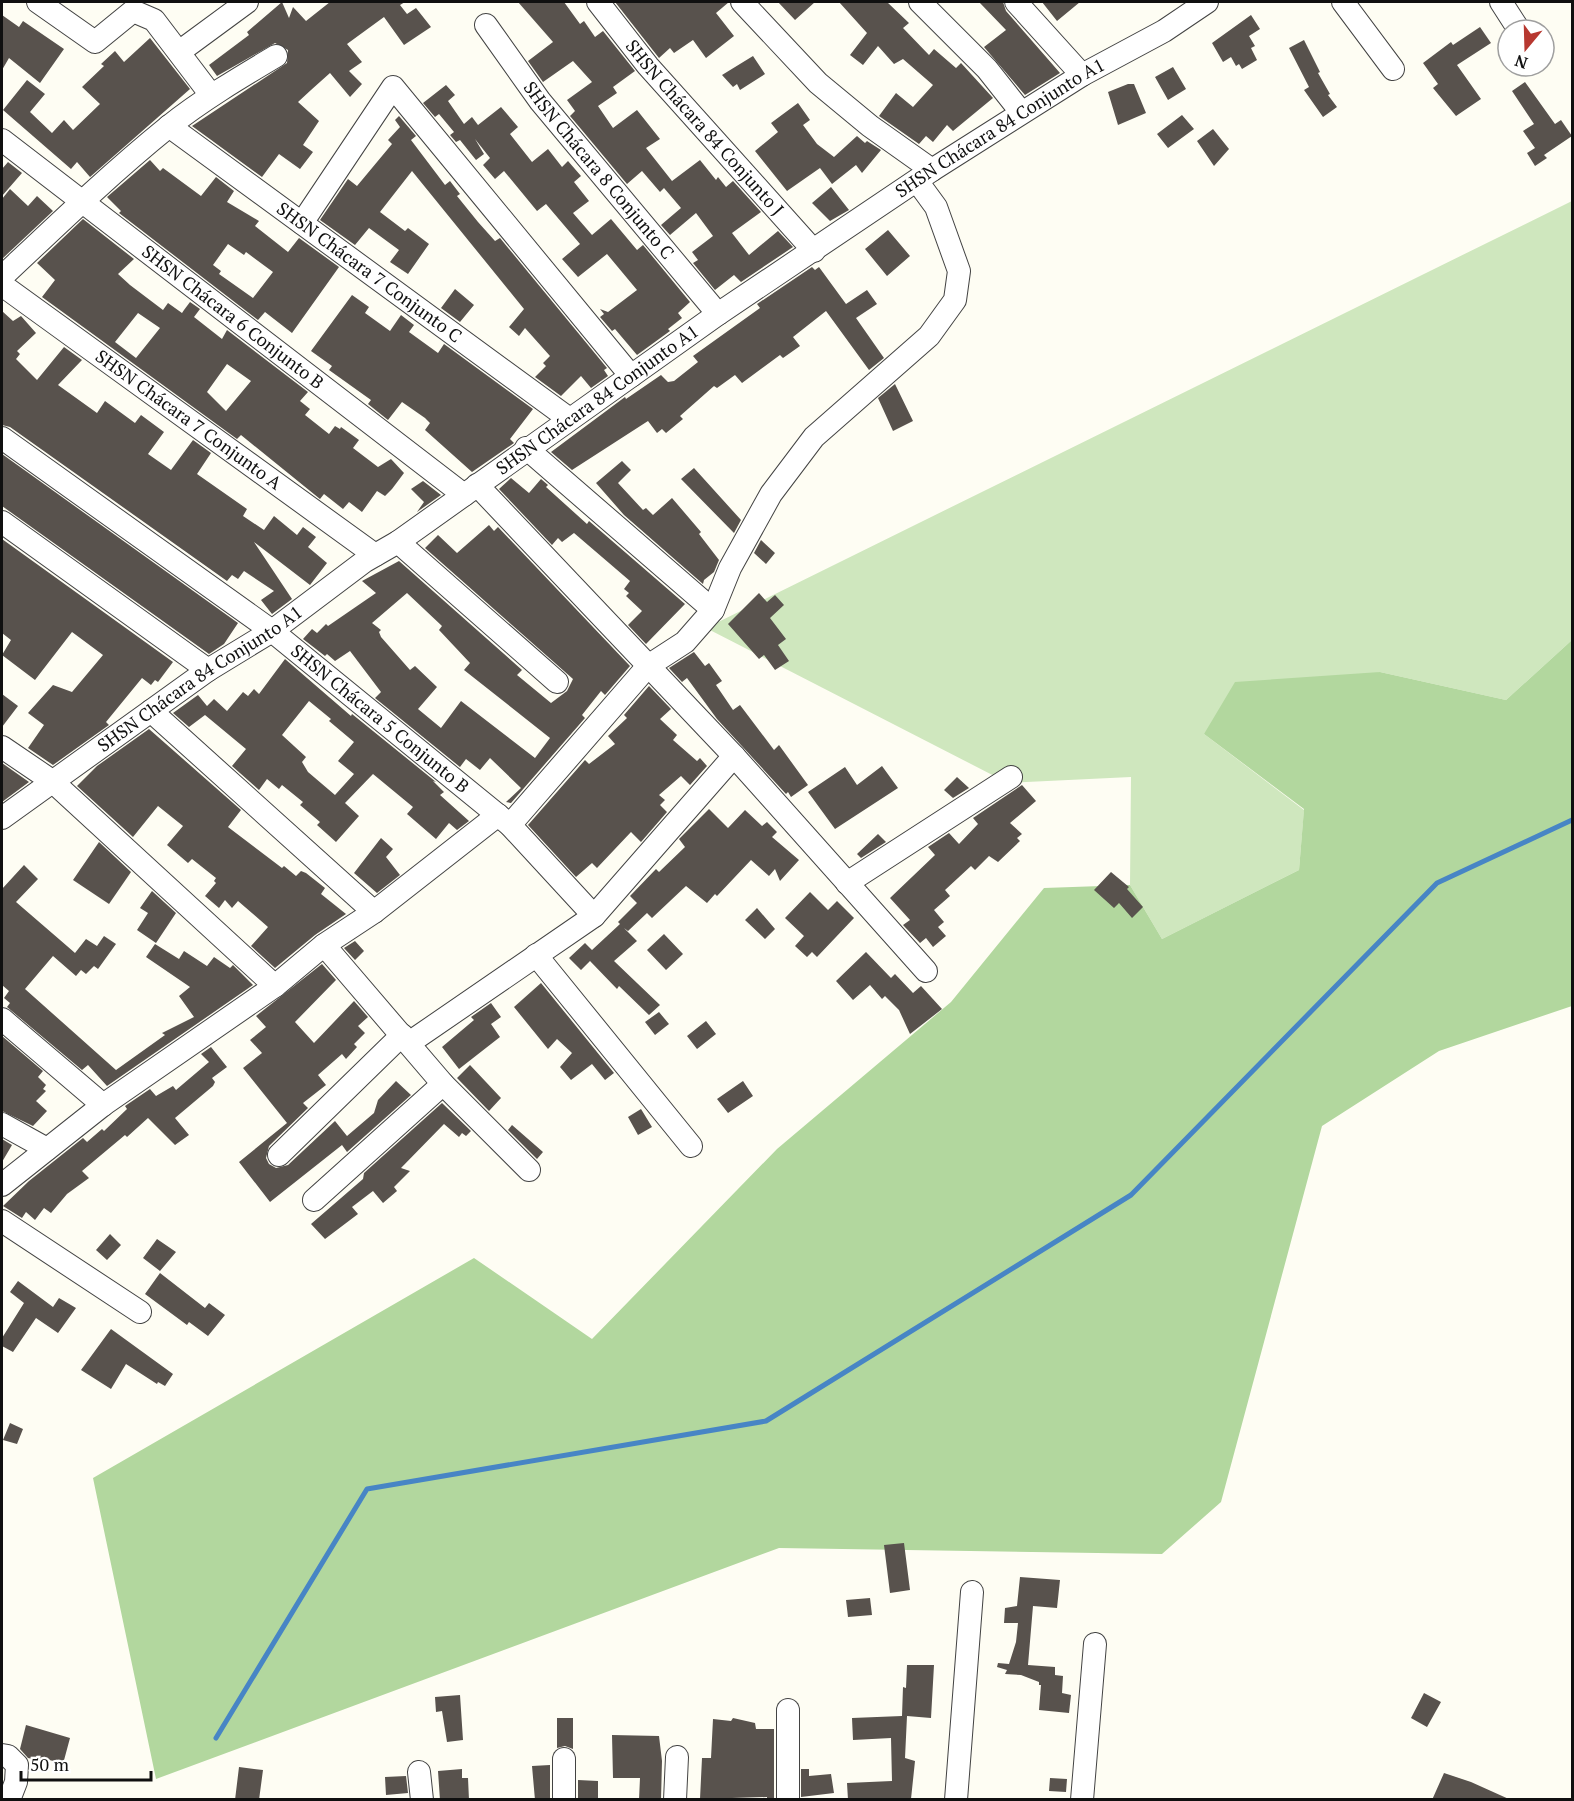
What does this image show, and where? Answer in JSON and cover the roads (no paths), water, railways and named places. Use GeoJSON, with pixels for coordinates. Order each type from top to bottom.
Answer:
{"type":"FeatureCollection","features":[{"type":"Feature","properties":{"kind":"street"},"geometry":{"type":"LineString","coordinates":[[38,2],[94,42],[133,11],[154,20],[211,96]]}},
{"type":"Feature","properties":{"kind":"street"},"geometry":{"type":"LineString","coordinates":[[179,52],[247,2]]}},
{"type":"Feature","properties":{"kind":"street","name":"SHSN Chácara 84 Conjunto J"},"geometry":{"type":"LineString","coordinates":[[598,2],[648,66],[814,251]]}},
{"type":"Feature","properties":{"kind":"street"},"geometry":{"type":"LineString","coordinates":[[2,1185],[103,1105],[274,986],[324,945],[504,820],[648,666],[685,642],[713,610],[730,568],[771,494],[814,437],[929,336],[955,300],[959,271],[925,175],[818,83],[742,2]]}},
{"type":"Feature","properties":{"kind":"street"},"geometry":{"type":"LineString","coordinates":[[920,2],[987,69],[1021,112]]}},
{"type":"Feature","properties":{"kind":"street"},"geometry":{"type":"LineString","coordinates":[[1016,2],[1082,75]]}},
{"type":"Feature","properties":{"kind":"street","name":"SHSN Chácara 84 Conjunto A1"},"geometry":{"type":"LineString","coordinates":[[2,818],[208,670],[272,631],[375,555],[398,542],[568,418],[718,314],[1021,112],[1082,75],[1164,32],[1207,2]]}},
{"type":"Feature","properties":{"kind":"street"},"geometry":{"type":"LineString","coordinates":[[1343,2],[1393,69]]}},
{"type":"Feature","properties":{"kind":"street"},"geometry":{"type":"LineString","coordinates":[[1502,2],[1512,18]]}},
{"type":"Feature","properties":{"kind":"street","name":"SHSN Chácara 8 Conjunto C"},"geometry":{"type":"LineString","coordinates":[[486,25],[540,101],[718,314]]}},
{"type":"Feature","properties":{"kind":"street"},"geometry":{"type":"LineString","coordinates":[[2,277],[82,201],[169,126],[211,96],[276,56]]}},
{"type":"Feature","properties":{"kind":"street"},"geometry":{"type":"LineString","coordinates":[[302,223],[393,87],[631,375]]}},
{"type":"Feature","properties":{"kind":"street","name":"SHSN Chácara 7 Conjunto C"},"geometry":{"type":"LineString","coordinates":[[169,126],[568,418]]}},
{"type":"Feature","properties":{"kind":"street","name":"SHSN Chácara 6 Conjunto B"},"geometry":{"type":"LineString","coordinates":[[2,140],[470,490],[648,666],[734,756],[926,971]]}},
{"type":"Feature","properties":{"kind":"street","name":"SHSN Chácara 7 Conjunto A"},"geometry":{"type":"LineString","coordinates":[[2,285],[375,555]]}},
{"type":"Feature","properties":{"kind":"street","name":"SHSN Chácara 5 Conjunto B"},"geometry":{"type":"LineString","coordinates":[[2,438],[272,631],[504,820],[594,916]]}},
{"type":"Feature","properties":{"kind":"street"},"geometry":{"type":"LineString","coordinates":[[526,448],[713,610]]}},
{"type":"Feature","properties":{"kind":"street"},"geometry":{"type":"LineString","coordinates":[[2,522],[208,670]]}},
{"type":"Feature","properties":{"kind":"street"},"geometry":{"type":"LineString","coordinates":[[398,542],[557,682]]}},
{"type":"Feature","properties":{"kind":"street"},"geometry":{"type":"LineString","coordinates":[[151,711],[374,912]]}},
{"type":"Feature","properties":{"kind":"street"},"geometry":{"type":"LineString","coordinates":[[2,747],[52,781],[274,986]]}},
{"type":"Feature","properties":{"kind":"street"},"geometry":{"type":"LineString","coordinates":[[279,1155],[406,1039],[594,916],[734,756]]}},
{"type":"Feature","properties":{"kind":"street"},"geometry":{"type":"LineString","coordinates":[[847,883],[1011,777]]}},
{"type":"Feature","properties":{"kind":"street"},"geometry":{"type":"LineString","coordinates":[[324,945],[443,1084],[529,1170]]}},
{"type":"Feature","properties":{"kind":"street"},"geometry":{"type":"LineString","coordinates":[[536,955],[691,1146]]}},
{"type":"Feature","properties":{"kind":"street"},"geometry":{"type":"LineString","coordinates":[[2,1019],[103,1105]]}},
{"type":"Feature","properties":{"kind":"street"},"geometry":{"type":"LineString","coordinates":[[314,1200],[443,1084]]}},
{"type":"Feature","properties":{"kind":"street"},"geometry":{"type":"LineString","coordinates":[[2,1124],[47,1149]]}},
{"type":"Feature","properties":{"kind":"street"},"geometry":{"type":"LineString","coordinates":[[2,1221],[140,1312]]}},
{"type":"Feature","properties":{"kind":"street"},"geometry":{"type":"LineString","coordinates":[[956,1800],[972,1592]]}},
{"type":"Feature","properties":{"kind":"street"},"geometry":{"type":"LineString","coordinates":[[1082,1800],[1095,1644]]}},
{"type":"Feature","properties":{"kind":"street"},"geometry":{"type":"LineString","coordinates":[[788,1710],[788,1800]]}},
{"type":"Feature","properties":{"kind":"street"},"geometry":{"type":"LineString","coordinates":[[2,1755],[8,1756],[17,1765],[16,1782],[9,1800]]}},
{"type":"Feature","properties":{"kind":"street"},"geometry":{"type":"LineString","coordinates":[[675,1800],[677,1757]]}},
{"type":"Feature","properties":{"kind":"street"},"geometry":{"type":"LineString","coordinates":[[564,1759],[564,1800]]}},
{"type":"Feature","properties":{"kind":"street"},"geometry":{"type":"LineString","coordinates":[[419,1772],[422,1800]]}},
{"type":"Feature","properties":{"kind":"waterway"},"geometry":{"type":"LineString","coordinates":[[216,1738],[367,1489],[766,1421],[1131,1195],[1437,883],[1572,820]]}}]}
